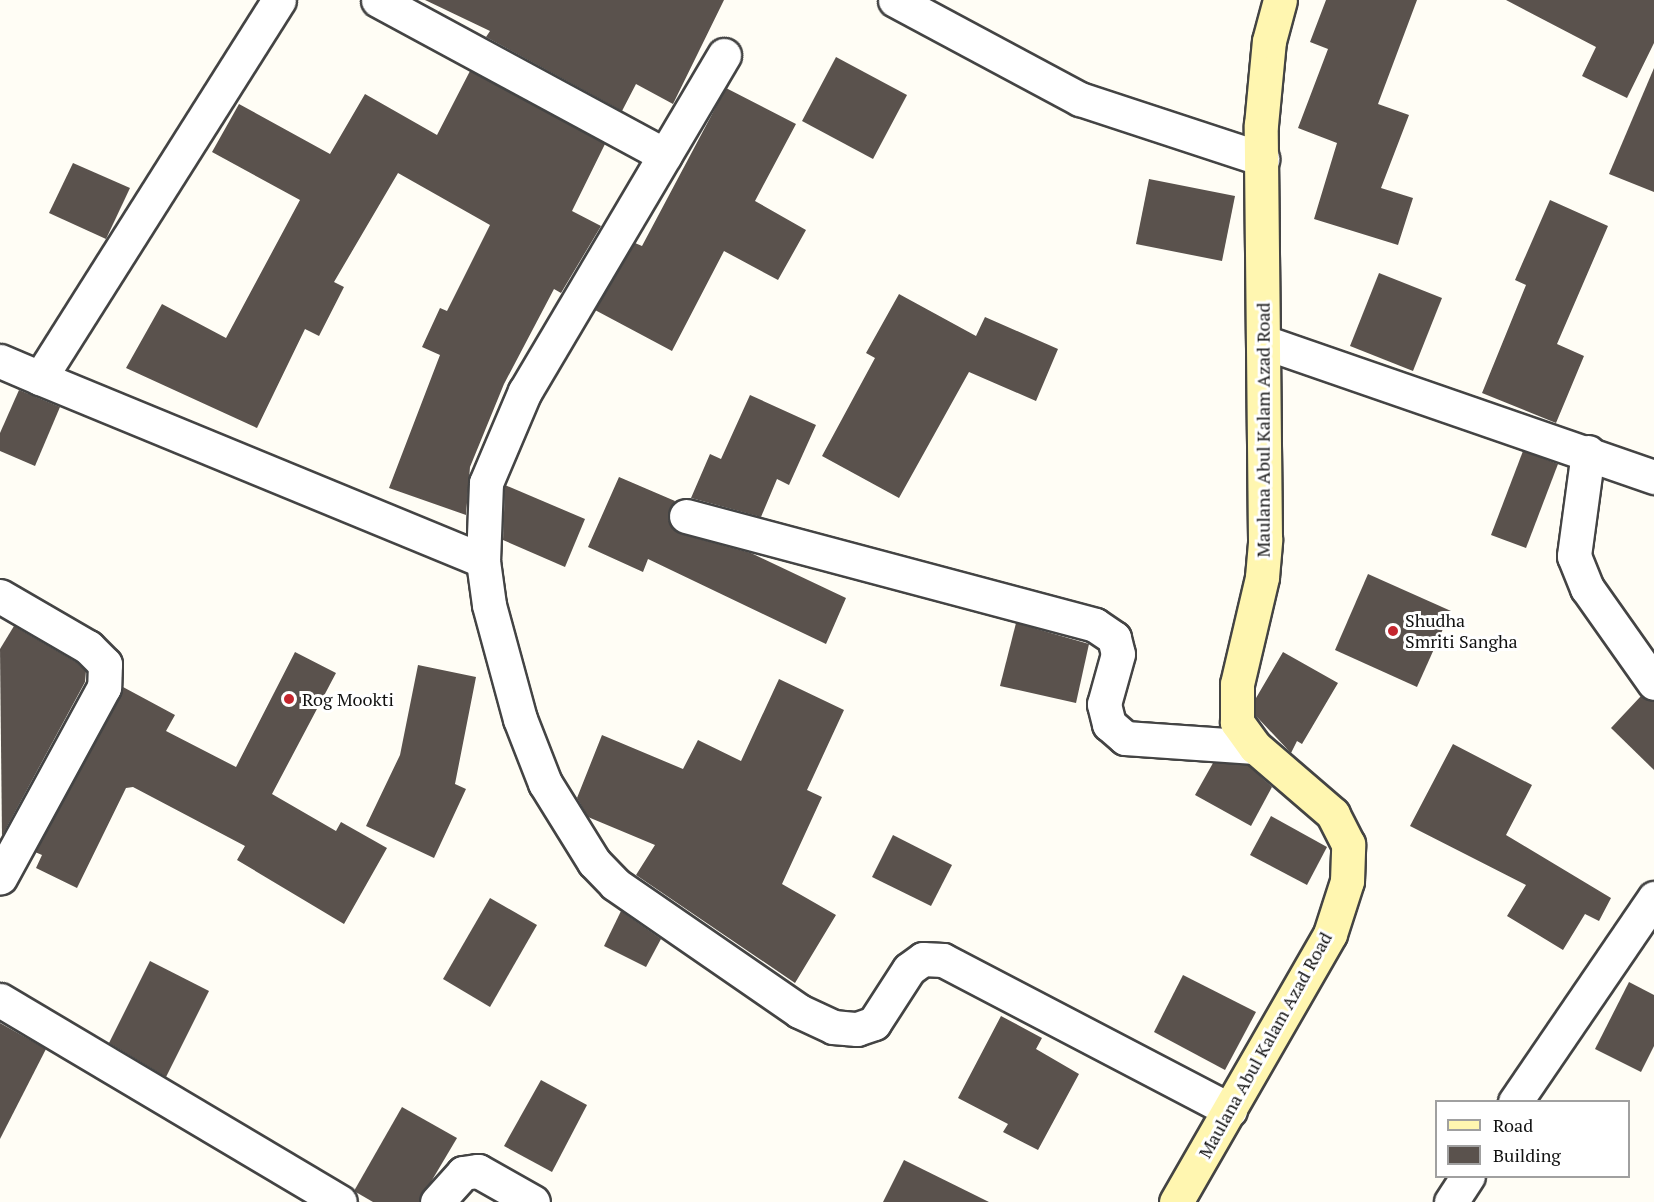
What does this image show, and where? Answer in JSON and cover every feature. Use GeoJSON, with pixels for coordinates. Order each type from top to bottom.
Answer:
{"type":"FeatureCollection","features":[{"type":"Feature","properties":{"kind":"street"},"geometry":{"type":"LineString","coordinates":[[40,378],[279,0]]}},
{"type":"Feature","properties":{"kind":"street"},"geometry":{"type":"LineString","coordinates":[[378,0],[665,155]]}},
{"type":"Feature","properties":{"kind":"street"},"geometry":{"type":"LineString","coordinates":[[895,0],[1080,99],[1262,159]]}},
{"type":"Feature","properties":{"kind":"street","name":"Maulana Abul Kalam Azad Road"},"geometry":{"type":"LineString","coordinates":[[1176,1202],[1330,934],[1347,881],[1348,844],[1333,814],[1255,747],[1237,722],[1237,684],[1265,539],[1262,159],[1269,41],[1280,0]]}},
{"type":"Feature","properties":{"kind":"street"},"geometry":{"type":"LineString","coordinates":[[724,55],[502,439],[486,483],[483,561],[511,685],[545,783],[594,862],[642,906],[800,1011],[833,1027],[857,1029],[874,1023],[909,969],[923,959],[943,960],[1230,1110]]}},
{"type":"Feature","properties":{"kind":"street"},"geometry":{"type":"LineString","coordinates":[[1264,342],[1588,452],[1654,477]]}},
{"type":"Feature","properties":{"kind":"street"},"geometry":{"type":"LineString","coordinates":[[0,361],[483,561]]}},
{"type":"Feature","properties":{"kind":"street"},"geometry":{"type":"LineString","coordinates":[[1588,452],[1574,556],[1587,588],[1654,683]]}},
{"type":"Feature","properties":{"kind":"street"},"geometry":{"type":"LineString","coordinates":[[686,516],[1095,625],[1116,646],[1104,704],[1109,724],[1125,738],[1255,747]]}},
{"type":"Feature","properties":{"kind":"street"},"geometry":{"type":"LineString","coordinates":[[0,597],[88,647],[105,664],[104,687],[3,867]]}},
{"type":"Feature","properties":{"kind":"street"},"geometry":{"type":"LineString","coordinates":[[1516,1100],[1654,898]]}},
{"type":"Feature","properties":{"kind":"street"},"geometry":{"type":"LineString","coordinates":[[0,1000],[340,1202]]}},
{"type":"Feature","properties":{"kind":"street"},"geometry":{"type":"LineString","coordinates":[[437,1202],[463,1173],[478,1171],[533,1202]]}},
{"type":"Feature","properties":{"kind":"street"},"geometry":{"type":"LineString","coordinates":[[1451,1202],[1467,1178]]}},
{"type":"Feature","properties":{"kind":"building"},"geometry":{"type":"Polygon","coordinates":[[[425,0],[724,0],[673,104],[636,84],[622,111],[486,37],[490,31],[425,0]]]}},
{"type":"Feature","properties":{"kind":"building"},"geometry":{"type":"Polygon","coordinates":[[[1326,0],[1417,0],[1378,104],[1409,115],[1381,188],[1413,198],[1398,245],[1314,219],[1337,143],[1298,128],[1328,49],[1310,42],[1326,0]]]}},
{"type":"Feature","properties":{"kind":"building"},"geometry":{"type":"Polygon","coordinates":[[[1506,0],[1654,0],[1654,43],[1627,98],[1582,76],[1596,47],[1506,0]]]}},
{"type":"Feature","properties":{"kind":"building"},"geometry":{"type":"Polygon","coordinates":[[[836,57],[907,95],[873,159],[802,121],[836,57]]]}},
{"type":"Feature","properties":{"kind":"building"},"geometry":{"type":"Polygon","coordinates":[[[1654,68],[1654,192],[1609,174],[1654,68]]]}},
{"type":"Feature","properties":{"kind":"building"},"geometry":{"type":"Polygon","coordinates":[[[470,71],[605,144],[572,211],[601,226],[561,293],[554,289],[504,384],[470,467],[466,515],[389,488],[440,355],[422,347],[440,308],[447,311],[490,225],[398,173],[334,282],[344,287],[319,336],[305,329],[257,428],[126,368],[162,304],[226,338],[300,200],[212,152],[239,104],[330,154],[365,94],[437,135],[470,71]]]}},
{"type":"Feature","properties":{"kind":"building"},"geometry":{"type":"Polygon","coordinates":[[[726,88],[796,124],[755,201],[806,230],[778,280],[724,251],[672,351],[595,310],[635,243],[642,246],[726,88]]]}},
{"type":"Feature","properties":{"kind":"building"},"geometry":{"type":"Polygon","coordinates":[[[73,163],[130,188],[106,239],[49,213],[73,163]]]}},
{"type":"Feature","properties":{"kind":"building"},"geometry":{"type":"Polygon","coordinates":[[[1149,179],[1235,196],[1222,261],[1136,244],[1149,179]]]}},
{"type":"Feature","properties":{"kind":"building"},"geometry":{"type":"Polygon","coordinates":[[[1550,200],[1608,226],[1557,344],[1584,356],[1556,423],[1482,393],[1526,285],[1515,280],[1550,200]]]}},
{"type":"Feature","properties":{"kind":"building"},"geometry":{"type":"Polygon","coordinates":[[[1379,273],[1442,298],[1413,371],[1350,346],[1379,273]]]}},
{"type":"Feature","properties":{"kind":"building"},"geometry":{"type":"Polygon","coordinates":[[[899,294],[976,336],[985,317],[1058,349],[1036,401],[969,372],[899,498],[822,456],[875,358],[866,353],[899,294]]]}},
{"type":"Feature","properties":{"kind":"building"},"geometry":{"type":"Polygon","coordinates":[[[19,390],[60,407],[35,466],[0,451],[0,433],[19,390]]]}},
{"type":"Feature","properties":{"kind":"building"},"geometry":{"type":"Polygon","coordinates":[[[750,395],[816,425],[789,485],[777,479],[761,517],[691,498],[710,454],[721,459],[750,395]]]}},
{"type":"Feature","properties":{"kind":"building"},"geometry":{"type":"Polygon","coordinates":[[[1523,451],[1558,464],[1526,548],[1491,535],[1523,451]]]}},
{"type":"Feature","properties":{"kind":"building"},"geometry":{"type":"Polygon","coordinates":[[[619,477],[675,501],[668,520],[681,534],[751,553],[846,598],[826,644],[648,559],[643,572],[588,547],[619,477]]]}},
{"type":"Feature","properties":{"kind":"building"},"geometry":{"type":"Polygon","coordinates":[[[505,485],[585,519],[565,567],[503,540],[505,485]]]}},
{"type":"Feature","properties":{"kind":"building","name":"Shudha Smriti Sangha"},"geometry":{"type":"Polygon","coordinates":[[[1368,574],[1451,611],[1417,687],[1335,650],[1368,574]]]}},
{"type":"Feature","properties":{"kind":"building"},"geometry":{"type":"Polygon","coordinates":[[[1016,623],[1089,644],[1076,703],[1000,686],[1016,623]]]}},
{"type":"Feature","properties":{"kind":"building"},"geometry":{"type":"Polygon","coordinates":[[[14,626],[76,662],[86,671],[85,682],[2,836],[0,649],[14,626]]]}},
{"type":"Feature","properties":{"kind":"building"},"geometry":{"type":"Polygon","coordinates":[[[295,652],[336,673],[272,794],[336,831],[341,822],[387,848],[344,924],[237,860],[245,846],[133,787],[126,788],[77,888],[36,868],[42,855],[35,852],[123,687],[175,715],[166,731],[236,767],[295,652]]]}},
{"type":"Feature","properties":{"kind":"building"},"geometry":{"type":"Polygon","coordinates":[[[1283,652],[1338,683],[1302,744],[1297,741],[1291,753],[1256,716],[1256,698],[1283,652]]]}},
{"type":"Feature","properties":{"kind":"building"},"geometry":{"type":"Polygon","coordinates":[[[418,665],[476,677],[455,784],[466,789],[434,858],[366,826],[400,755],[418,665]]]}},
{"type":"Feature","properties":{"kind":"building"},"geometry":{"type":"Polygon","coordinates":[[[779,679],[844,710],[807,790],[822,797],[782,884],[836,915],[795,983],[636,875],[655,845],[588,817],[577,798],[602,735],[683,769],[698,740],[741,761],[779,679]]]}},
{"type":"Feature","properties":{"kind":"building"},"geometry":{"type":"Polygon","coordinates":[[[1641,696],[1654,701],[1654,770],[1611,728],[1641,696]]]}},
{"type":"Feature","properties":{"kind":"building"},"geometry":{"type":"Polygon","coordinates":[[[1453,744],[1532,785],[1506,835],[1611,898],[1599,921],[1585,914],[1563,950],[1507,916],[1526,885],[1410,826],[1453,744]]]}},
{"type":"Feature","properties":{"kind":"building"},"geometry":{"type":"Polygon","coordinates":[[[1213,763],[1248,765],[1272,787],[1251,826],[1195,795],[1213,763]]]}},
{"type":"Feature","properties":{"kind":"building"},"geometry":{"type":"Polygon","coordinates":[[[1271,816],[1327,847],[1307,885],[1250,855],[1271,816]]]}},
{"type":"Feature","properties":{"kind":"building"},"geometry":{"type":"Polygon","coordinates":[[[893,835],[952,865],[931,906],[872,877],[893,835]]]}},
{"type":"Feature","properties":{"kind":"building"},"geometry":{"type":"Polygon","coordinates":[[[490,898],[537,925],[490,1007],[443,979],[490,898]]]}},
{"type":"Feature","properties":{"kind":"building"},"geometry":{"type":"Polygon","coordinates":[[[621,911],[661,939],[646,967],[604,946],[621,911]]]}},
{"type":"Feature","properties":{"kind":"building"},"geometry":{"type":"Polygon","coordinates":[[[150,961],[209,991],[166,1077],[109,1043],[150,961]]]}},
{"type":"Feature","properties":{"kind":"building"},"geometry":{"type":"Polygon","coordinates":[[[1183,975],[1256,1012],[1225,1070],[1154,1032],[1183,975]]]}},
{"type":"Feature","properties":{"kind":"building"},"geometry":{"type":"Polygon","coordinates":[[[1629,982],[1654,995],[1654,1046],[1641,1072],[1595,1049],[1629,982]]]}},
{"type":"Feature","properties":{"kind":"building"},"geometry":{"type":"Polygon","coordinates":[[[1001,1016],[1042,1038],[1036,1049],[1079,1074],[1038,1150],[1003,1132],[1008,1124],[958,1098],[1001,1016]]]}},
{"type":"Feature","properties":{"kind":"building"},"geometry":{"type":"Polygon","coordinates":[[[0,1023],[46,1049],[0,1139],[0,1023]]]}},
{"type":"Feature","properties":{"kind":"building"},"geometry":{"type":"Polygon","coordinates":[[[541,1080],[587,1105],[552,1172],[504,1146],[541,1080]]]}},
{"type":"Feature","properties":{"kind":"building"},"geometry":{"type":"Polygon","coordinates":[[[402,1107],[457,1138],[419,1202],[373,1202],[354,1191],[402,1107]]]}},
{"type":"Feature","properties":{"kind":"building"},"geometry":{"type":"Polygon","coordinates":[[[904,1160],[989,1202],[883,1202],[904,1160]]]}},
{"type":"Feature","properties":{"kind":"place","name":"Shudha Smriti Sangha"},"geometry":{"type":"Point","coordinates":[1393,631]}},
{"type":"Feature","properties":{"kind":"place","name":"Rog Mookti"},"geometry":{"type":"Point","coordinates":[289,699]}}]}
